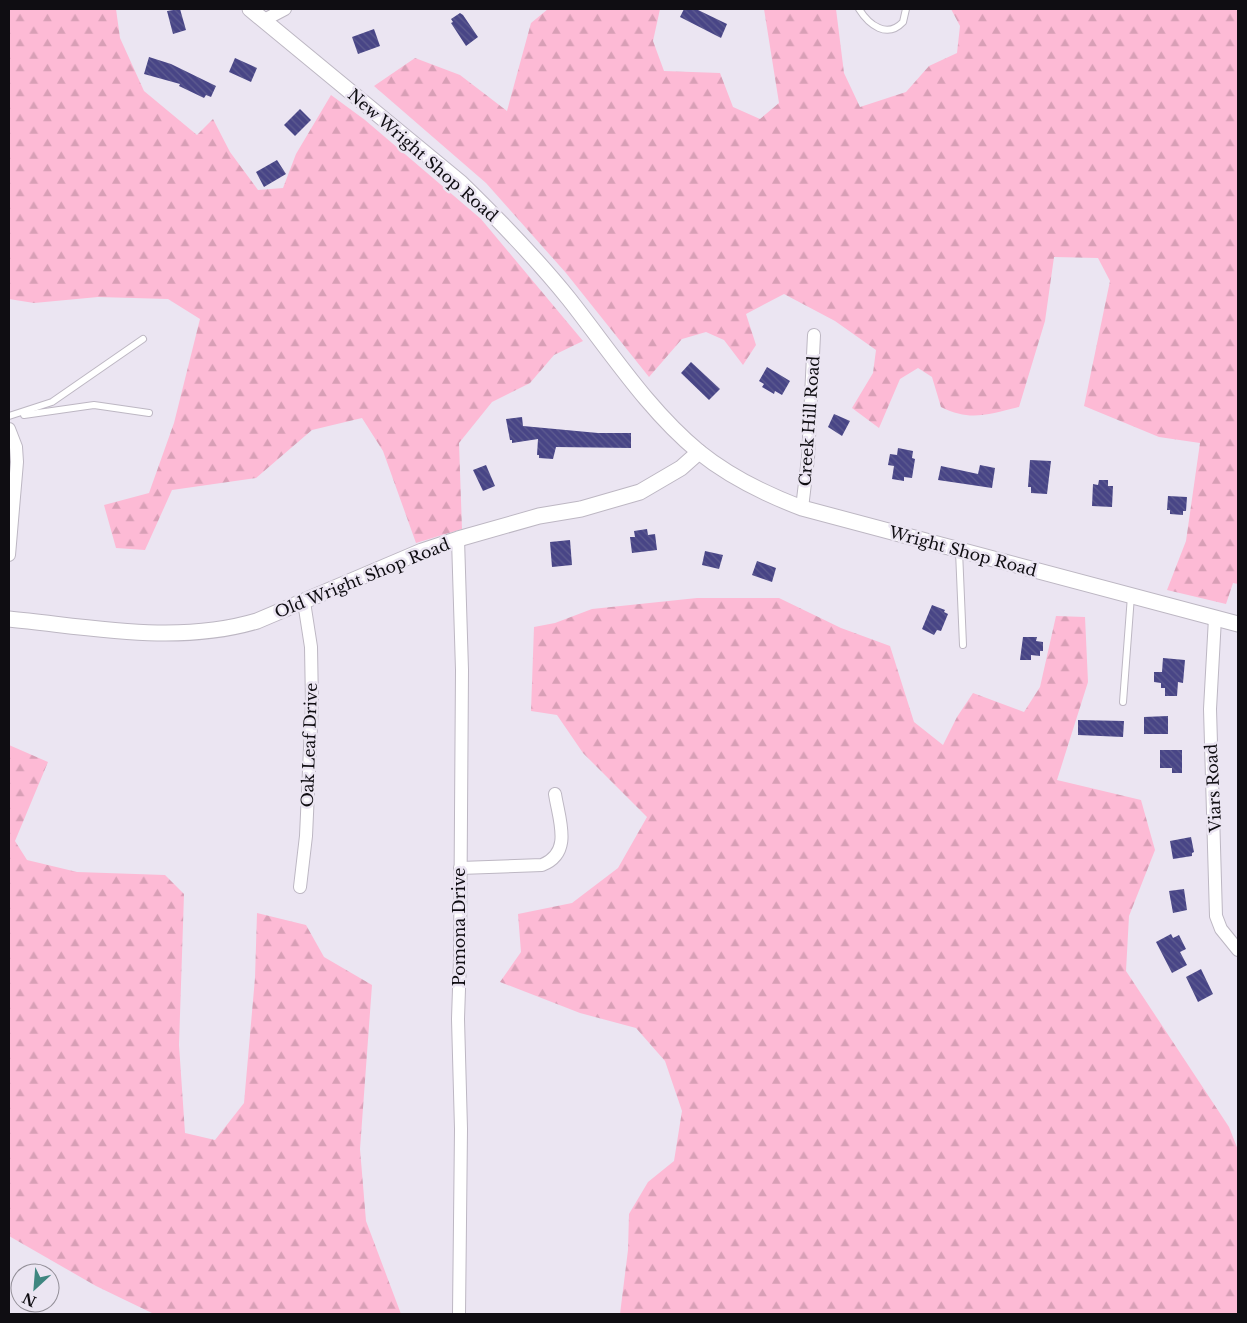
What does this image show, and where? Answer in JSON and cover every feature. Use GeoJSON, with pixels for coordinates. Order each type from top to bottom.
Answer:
{"type":"FeatureCollection","features":[{"type":"Feature","properties":{"kind":"street","name":"New Wright Shop Road"},"geometry":{"type":"LineString","coordinates":[[250,9],[266,19],[461,183],[494,214],[569,298],[663,416],[699,452]]}},
{"type":"Feature","properties":{"kind":"street"},"geometry":{"type":"LineString","coordinates":[[266,19],[285,9]]}},
{"type":"Feature","properties":{"kind":"street","name":"Creek Hill Road"},"geometry":{"type":"LineString","coordinates":[[802,508],[808,458],[814,335]]}},
{"type":"Feature","properties":{"kind":"street"},"geometry":{"type":"LineString","coordinates":[[9,429],[16,447],[17,462],[9,555]]}},
{"type":"Feature","properties":{"kind":"street","name":"Wright Shop Road"},"geometry":{"type":"LineString","coordinates":[[699,452],[746,483],[802,508],[1238,624]]}},
{"type":"Feature","properties":{"kind":"street","name":"Old Wright Shop Road"},"geometry":{"type":"LineString","coordinates":[[9,619],[136,632],[205,633],[233,628],[258,621],[372,572],[458,539],[540,516],[590,506],[640,492],[681,468],[699,452]]}},
{"type":"Feature","properties":{"kind":"street","name":"Pomona Drive"},"geometry":{"type":"LineString","coordinates":[[458,539],[462,670],[458,1019],[460,1314]]}},
{"type":"Feature","properties":{"kind":"street","name":"Oak Leaf Drive"},"geometry":{"type":"LineString","coordinates":[[300,887],[306,836],[312,704],[311,647],[304,602]]}},
{"type":"Feature","properties":{"kind":"street","name":"Viars Road"},"geometry":{"type":"LineString","coordinates":[[1215,618],[1210,718],[1215,824],[1216,916],[1221,929],[1238,950]]}},
{"type":"Feature","properties":{"kind":"street"},"geometry":{"type":"LineString","coordinates":[[460,868],[542,865],[552,861],[559,853],[562,842],[555,794]]}},
{"type":"Feature","properties":{"kind":"lane"},"geometry":{"type":"LineString","coordinates":[[860,9],[872,25],[883,30],[891,30],[903,22],[906,9]]}},
{"type":"Feature","properties":{"kind":"lane"},"geometry":{"type":"LineString","coordinates":[[9,417],[52,402],[143,339]]}},
{"type":"Feature","properties":{"kind":"lane"},"geometry":{"type":"LineString","coordinates":[[9,417],[94,405],[148,413]]}},
{"type":"Feature","properties":{"kind":"lane"},"geometry":{"type":"LineString","coordinates":[[959,550],[963,645]]}},
{"type":"Feature","properties":{"kind":"lane"},"geometry":{"type":"LineString","coordinates":[[1123,702],[1131,596]]}},
{"type":"Feature","properties":{"kind":"green space"},"geometry":{"type":"Polygon","coordinates":[[[9,9],[116,9],[120,38],[144,91],[197,135],[213,119],[230,152],[258,190],[283,188],[296,154],[331,95],[365,120],[481,219],[583,341],[554,355],[530,383],[492,402],[459,443],[462,529],[416,543],[383,451],[362,418],[312,430],[256,478],[172,490],[145,550],[116,548],[104,505],[149,493],[174,423],[200,319],[168,299],[98,297],[34,303],[9,299],[9,9]]]}},
{"type":"Feature","properties":{"kind":"green space"},"geometry":{"type":"Polygon","coordinates":[[[548,9],[660,9],[653,41],[664,71],[720,73],[733,107],[760,119],[779,103],[764,9],[836,9],[844,73],[860,107],[906,92],[929,66],[957,53],[960,26],[951,9],[1238,9],[1238,584],[1233,583],[1226,604],[1167,590],[1186,541],[1200,443],[1159,437],[1084,406],[1110,281],[1098,258],[1054,257],[1045,321],[1019,407],[980,415],[952,412],[941,407],[932,377],[918,368],[900,379],[879,428],[852,408],[873,373],[876,350],[835,321],[784,294],[746,314],[756,345],[743,365],[724,340],[706,332],[682,339],[649,377],[566,273],[486,183],[374,86],[415,58],[460,75],[507,111],[531,23],[548,9]]]}},
{"type":"Feature","properties":{"kind":"green space"},"geometry":{"type":"Polygon","coordinates":[[[697,598],[779,598],[841,628],[890,646],[914,722],[943,745],[957,717],[973,693],[1024,712],[1040,687],[1056,616],[1085,617],[1088,682],[1057,780],[1141,800],[1155,850],[1129,916],[1126,971],[1229,1127],[1238,1150],[1238,1314],[620,1314],[628,1250],[629,1214],[648,1182],[674,1161],[682,1111],[665,1061],[636,1028],[580,1013],[500,982],[521,952],[518,914],[572,903],[618,868],[647,817],[583,753],[557,715],[531,711],[534,627],[555,623],[592,609],[697,598]]]}},
{"type":"Feature","properties":{"kind":"green space"},"geometry":{"type":"Polygon","coordinates":[[[9,745],[48,762],[15,841],[27,860],[77,872],[165,875],[184,894],[179,1045],[185,1133],[215,1140],[244,1103],[255,978],[257,913],[306,925],[324,957],[372,985],[360,1149],[366,1221],[401,1314],[154,1314],[96,1286],[60,1265],[60,1263],[56,1263],[9,1236],[9,745]]]}},
{"type":"Feature","properties":{"kind":"building"},"geometry":{"type":"Polygon","coordinates":[[[180,9],[186,30],[173,34],[167,11],[180,9]]]}},
{"type":"Feature","properties":{"kind":"building"},"geometry":{"type":"Polygon","coordinates":[[[684,9],[696,9],[727,24],[721,38],[680,17],[684,9]]]}},
{"type":"Feature","properties":{"kind":"building"},"geometry":{"type":"Polygon","coordinates":[[[460,13],[478,37],[466,46],[451,23],[453,22],[451,19],[460,13]]]}},
{"type":"Feature","properties":{"kind":"building"},"geometry":{"type":"Polygon","coordinates":[[[374,29],[380,46],[358,54],[352,37],[374,29]]]}},
{"type":"Feature","properties":{"kind":"building"},"geometry":{"type":"Polygon","coordinates":[[[149,57],[171,64],[216,86],[211,97],[206,95],[204,98],[179,86],[180,84],[144,74],[149,57]]]}},
{"type":"Feature","properties":{"kind":"building"},"geometry":{"type":"Polygon","coordinates":[[[235,58],[257,68],[251,82],[229,72],[235,58]]]}},
{"type":"Feature","properties":{"kind":"building"},"geometry":{"type":"Polygon","coordinates":[[[300,109],[311,120],[295,136],[284,125],[300,109]]]}},
{"type":"Feature","properties":{"kind":"building"},"geometry":{"type":"Polygon","coordinates":[[[277,160],[286,174],[264,187],[256,172],[277,160]]]}},
{"type":"Feature","properties":{"kind":"building"},"geometry":{"type":"Polygon","coordinates":[[[691,362],[720,389],[709,400],[681,373],[691,362]]]}},
{"type":"Feature","properties":{"kind":"building"},"geometry":{"type":"Polygon","coordinates":[[[767,367],[790,381],[782,395],[775,391],[774,394],[762,387],[764,384],[759,381],[767,367]]]}},
{"type":"Feature","properties":{"kind":"building"},"geometry":{"type":"Polygon","coordinates":[[[834,414],[850,421],[842,436],[828,427],[834,414]]]}},
{"type":"Feature","properties":{"kind":"building"},"geometry":{"type":"Polygon","coordinates":[[[522,417],[523,426],[598,433],[631,433],[631,448],[556,447],[553,459],[539,458],[539,455],[537,455],[538,439],[512,443],[512,440],[510,440],[506,419],[522,417]]]}},
{"type":"Feature","properties":{"kind":"building"},"geometry":{"type":"Polygon","coordinates":[[[898,448],[913,451],[912,458],[915,459],[912,478],[904,477],[904,481],[892,479],[894,466],[888,465],[890,454],[897,455],[898,448]]]}},
{"type":"Feature","properties":{"kind":"building"},"geometry":{"type":"Polygon","coordinates":[[[1030,460],[1051,461],[1047,494],[1031,493],[1031,487],[1028,487],[1030,460]]]}},
{"type":"Feature","properties":{"kind":"building"},"geometry":{"type":"Polygon","coordinates":[[[486,465],[495,486],[483,491],[473,470],[486,465]]]}},
{"type":"Feature","properties":{"kind":"building"},"geometry":{"type":"Polygon","coordinates":[[[980,465],[995,468],[992,488],[938,480],[941,466],[978,474],[980,465]]]}},
{"type":"Feature","properties":{"kind":"building"},"geometry":{"type":"Polygon","coordinates":[[[1099,480],[1108,480],[1108,486],[1113,486],[1112,507],[1092,506],[1093,484],[1098,485],[1099,480]]]}},
{"type":"Feature","properties":{"kind":"building"},"geometry":{"type":"Polygon","coordinates":[[[1168,496],[1187,497],[1186,511],[1183,511],[1183,515],[1170,514],[1170,510],[1167,510],[1168,496]]]}},
{"type":"Feature","properties":{"kind":"building"},"geometry":{"type":"Polygon","coordinates":[[[647,529],[648,535],[655,534],[657,550],[632,553],[630,537],[635,537],[634,531],[647,529]]]}},
{"type":"Feature","properties":{"kind":"building"},"geometry":{"type":"Polygon","coordinates":[[[570,540],[572,565],[552,567],[550,542],[570,540]]]}},
{"type":"Feature","properties":{"kind":"building"},"geometry":{"type":"Polygon","coordinates":[[[705,551],[723,555],[719,569],[702,565],[705,551]]]}},
{"type":"Feature","properties":{"kind":"building"},"geometry":{"type":"Polygon","coordinates":[[[757,561],[776,568],[772,582],[752,575],[757,561]]]}},
{"type":"Feature","properties":{"kind":"building"},"geometry":{"type":"Polygon","coordinates":[[[932,605],[945,610],[944,612],[948,614],[941,631],[937,630],[934,635],[922,629],[932,605]]]}},
{"type":"Feature","properties":{"kind":"building"},"geometry":{"type":"Polygon","coordinates":[[[1023,637],[1037,637],[1036,641],[1043,642],[1043,651],[1040,651],[1040,656],[1031,655],[1031,660],[1020,660],[1023,637]]]}},
{"type":"Feature","properties":{"kind":"building"},"geometry":{"type":"Polygon","coordinates":[[[1163,658],[1185,660],[1183,683],[1178,682],[1177,696],[1165,696],[1165,688],[1161,688],[1161,683],[1154,682],[1154,672],[1162,672],[1163,658]]]}},
{"type":"Feature","properties":{"kind":"building"},"geometry":{"type":"Polygon","coordinates":[[[1168,716],[1168,734],[1144,734],[1144,717],[1168,716]]]}},
{"type":"Feature","properties":{"kind":"building"},"geometry":{"type":"Polygon","coordinates":[[[1078,720],[1124,721],[1123,737],[1078,735],[1078,720]]]}},
{"type":"Feature","properties":{"kind":"building"},"geometry":{"type":"Polygon","coordinates":[[[1160,750],[1182,750],[1182,773],[1172,773],[1172,768],[1160,768],[1160,750]]]}},
{"type":"Feature","properties":{"kind":"building"},"geometry":{"type":"Polygon","coordinates":[[[1191,837],[1194,852],[1192,856],[1173,859],[1170,841],[1191,837]]]}},
{"type":"Feature","properties":{"kind":"building"},"geometry":{"type":"Polygon","coordinates":[[[1184,889],[1187,910],[1173,913],[1169,891],[1184,889]]]}},
{"type":"Feature","properties":{"kind":"building"},"geometry":{"type":"Polygon","coordinates":[[[1171,934],[1173,938],[1179,935],[1186,949],[1180,952],[1187,965],[1172,973],[1156,942],[1171,934]]]}},
{"type":"Feature","properties":{"kind":"building"},"geometry":{"type":"Polygon","coordinates":[[[1201,969],[1213,994],[1198,1002],[1186,977],[1201,969]]]}}]}
